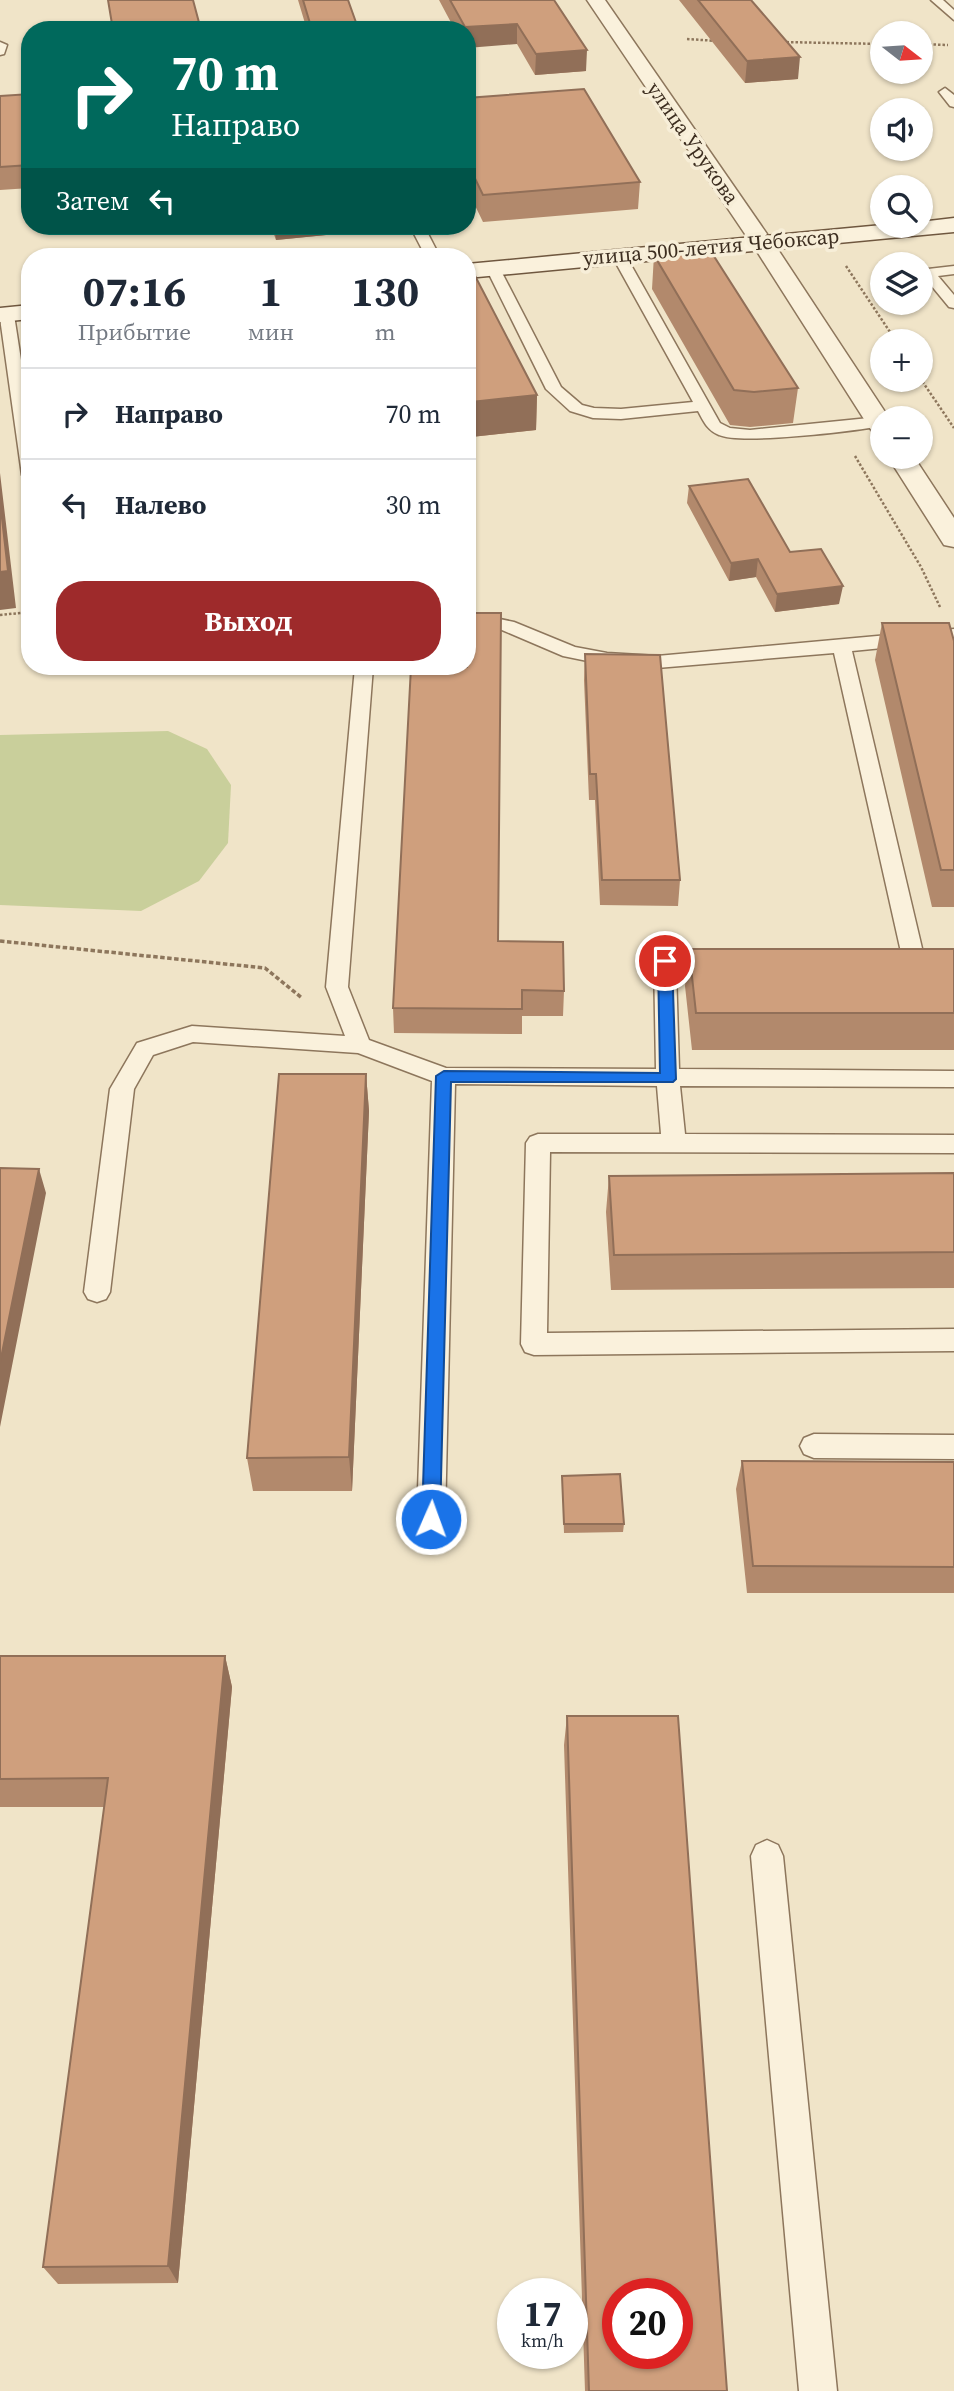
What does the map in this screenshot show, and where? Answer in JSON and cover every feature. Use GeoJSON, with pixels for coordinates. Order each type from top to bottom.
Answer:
{"type":"FeatureCollection","features":[{"type":"Feature","properties":{"kind":"street","name":"улица Урукова"},"geometry":{"type":"LineString","coordinates":[[596,0],[759,238],[870,410]]}},
{"type":"Feature","properties":{"kind":"street"},"geometry":{"type":"LineString","coordinates":[[933,218],[954,216]]}},
{"type":"Feature","properties":{"kind":"street","name":"улица 500-летия Чебоксар"},"geometry":{"type":"LineString","coordinates":[[483,263],[619,256],[870,224]]}},
{"type":"Feature","properties":{"kind":"street","name":"улица 500-летия Чебоксар"},"geometry":{"type":"LineString","coordinates":[[483,263],[759,238],[954,225]]}},
{"type":"Feature","properties":{"kind":"street"},"geometry":{"type":"LineString","coordinates":[[909,469],[954,539]]}},
{"type":"Feature","properties":{"kind":"lane"},"geometry":{"type":"LineString","coordinates":[[937,0],[954,17]]}},
{"type":"Feature","properties":{"kind":"lane"},"geometry":{"type":"LineString","coordinates":[[619,256],[714,426],[726,433],[750,435],[870,426]]}},
{"type":"Feature","properties":{"kind":"lane"},"geometry":{"type":"LineString","coordinates":[[483,263],[554,389],[576,408],[593,414],[621,414],[703,406]]}},
{"type":"Feature","properties":{"kind":"lane"},"geometry":{"type":"LineString","coordinates":[[954,270],[928,273],[954,304]]}},
{"type":"Feature","properties":{"kind":"lane"},"geometry":{"type":"LineString","coordinates":[[8,310],[21,408]]}},
{"type":"Feature","properties":{"kind":"lane"},"geometry":{"type":"LineString","coordinates":[[476,619],[508,626],[570,652],[607,659],[657,662],[954,635]]}},
{"type":"Feature","properties":{"kind":"lane"},"geometry":{"type":"LineString","coordinates":[[842,647],[914,961]]}},
{"type":"Feature","properties":{"kind":"lane"},"geometry":{"type":"LineString","coordinates":[[360,1045],[337,987],[363,675]]}},
{"type":"Feature","properties":{"kind":"lane"},"geometry":{"type":"LineString","coordinates":[[674,1143],[668,1079],[665,961],[734,961]]}},
{"type":"Feature","properties":{"kind":"lane"},"geometry":{"type":"LineString","coordinates":[[886,961],[941,961]]}},
{"type":"Feature","properties":{"kind":"lane"},"geometry":{"type":"LineString","coordinates":[[97,1292],[122,1089],[145,1049],[192,1034],[360,1045],[444,1076],[954,1079]]}},
{"type":"Feature","properties":{"kind":"lane"},"geometry":{"type":"LineString","coordinates":[[431,1519],[444,1076]]}},
{"type":"Feature","properties":{"kind":"lane"},"geometry":{"type":"LineString","coordinates":[[954,1144],[538,1143],[534,1344],[954,1340]]}},
{"type":"Feature","properties":{"kind":"lane"},"geometry":{"type":"LineString","coordinates":[[814,1446],[954,1447]]}},
{"type":"Feature","properties":{"kind":"lane"},"geometry":{"type":"LineString","coordinates":[[767,1856],[818,2391]]}},
{"type":"Feature","properties":{"kind":"path"},"geometry":{"type":"LineString","coordinates":[[687,39],[720,41]]}},
{"type":"Feature","properties":{"kind":"path"},"geometry":{"type":"LineString","coordinates":[[774,42],[870,44]]}},
{"type":"Feature","properties":{"kind":"path"},"geometry":{"type":"LineString","coordinates":[[933,44],[954,45]]}},
{"type":"Feature","properties":{"kind":"path"},"geometry":{"type":"LineString","coordinates":[[845,265],[888,329]]}},
{"type":"Feature","properties":{"kind":"path"},"geometry":{"type":"LineString","coordinates":[[930,392],[954,428]]}},
{"type":"Feature","properties":{"kind":"path"},"geometry":{"type":"LineString","coordinates":[[0,615],[21,613]]}},
{"type":"Feature","properties":{"kind":"green space"},"geometry":{"type":"Polygon","coordinates":[[[168,731],[207,749],[231,785],[228,843],[199,881],[141,911],[0,905],[0,735],[168,731]]]}},
{"type":"Feature","properties":{"kind":"building"},"geometry":{"type":"Polygon","coordinates":[[[108,0],[193,0],[199,21],[112,21],[108,0]]]}},
{"type":"Feature","properties":{"kind":"building"},"geometry":{"type":"Polygon","coordinates":[[[303,0],[348,0],[356,21],[309,21],[303,0]]]}},
{"type":"Feature","properties":{"kind":"building"},"geometry":{"type":"Polygon","coordinates":[[[450,0],[554,0],[587,50],[536,54],[517,24],[476,26],[476,21],[462,21],[450,0]]]}},
{"type":"Feature","properties":{"kind":"building"},"geometry":{"type":"Polygon","coordinates":[[[698,0],[751,0],[800,57],[747,61],[698,0]]]}},
{"type":"Feature","properties":{"kind":"building"},"geometry":{"type":"Polygon","coordinates":[[[584,89],[640,182],[483,195],[476,181],[476,97],[584,89]]]}},
{"type":"Feature","properties":{"kind":"building"},"geometry":{"type":"Polygon","coordinates":[[[21,95],[21,166],[0,167],[0,96],[21,95]]]}},
{"type":"Feature","properties":{"kind":"building"},"geometry":{"type":"Polygon","coordinates":[[[710,250],[798,388],[754,392],[734,390],[654,255],[710,250]]]}},
{"type":"Feature","properties":{"kind":"building"},"geometry":{"type":"Polygon","coordinates":[[[476,278],[537,395],[476,401],[476,278]]]}},
{"type":"Feature","properties":{"kind":"building"},"geometry":{"type":"Polygon","coordinates":[[[748,479],[790,552],[821,549],[843,586],[777,594],[758,559],[731,563],[689,486],[748,479]]]}},
{"type":"Feature","properties":{"kind":"building"},"geometry":{"type":"Polygon","coordinates":[[[0,501],[8,571],[0,572],[0,501]]]}},
{"type":"Feature","properties":{"kind":"building"},"geometry":{"type":"Polygon","coordinates":[[[476,613],[501,613],[498,941],[563,942],[564,991],[522,990],[522,1009],[393,1008],[411,675],[476,675],[476,613]]]}},
{"type":"Feature","properties":{"kind":"building"},"geometry":{"type":"Polygon","coordinates":[[[882,623],[949,623],[954,641],[954,870],[941,870],[882,623]]]}},
{"type":"Feature","properties":{"kind":"building"},"geometry":{"type":"Polygon","coordinates":[[[585,654],[660,655],[680,880],[602,880],[596,774],[590,774],[585,654]]]}},
{"type":"Feature","properties":{"kind":"building"},"geometry":{"type":"Polygon","coordinates":[[[689,949],[954,949],[954,1013],[696,1013],[689,949]]]}},
{"type":"Feature","properties":{"kind":"building"},"geometry":{"type":"Polygon","coordinates":[[[279,1074],[366,1074],[349,1457],[247,1458],[279,1074]]]}},
{"type":"Feature","properties":{"kind":"building"},"geometry":{"type":"Polygon","coordinates":[[[0,1168],[39,1169],[0,1363],[0,1168]]]}},
{"type":"Feature","properties":{"kind":"building"},"geometry":{"type":"Polygon","coordinates":[[[954,1173],[954,1252],[614,1255],[609,1176],[954,1173]]]}},
{"type":"Feature","properties":{"kind":"building"},"geometry":{"type":"Polygon","coordinates":[[[742,1461],[954,1462],[954,1567],[753,1566],[742,1461]]]}},
{"type":"Feature","properties":{"kind":"building"},"geometry":{"type":"Polygon","coordinates":[[[620,1474],[624,1524],[564,1524],[562,1476],[620,1474]]]}},
{"type":"Feature","properties":{"kind":"building"},"geometry":{"type":"Polygon","coordinates":[[[0,1656],[225,1656],[168,2266],[43,2267],[108,1778],[0,1779],[0,1656]]]}},
{"type":"Feature","properties":{"kind":"building"},"geometry":{"type":"Polygon","coordinates":[[[567,1716],[678,1716],[727,2391],[589,2391],[588,2278],[585,2278],[567,1716]]]}},
{"type":"Feature","properties":{"kind":"route"},"geometry":{"type":"LineString","coordinates":[[431,1519],[444,1076],[668,1079],[665,961]]}}]}
